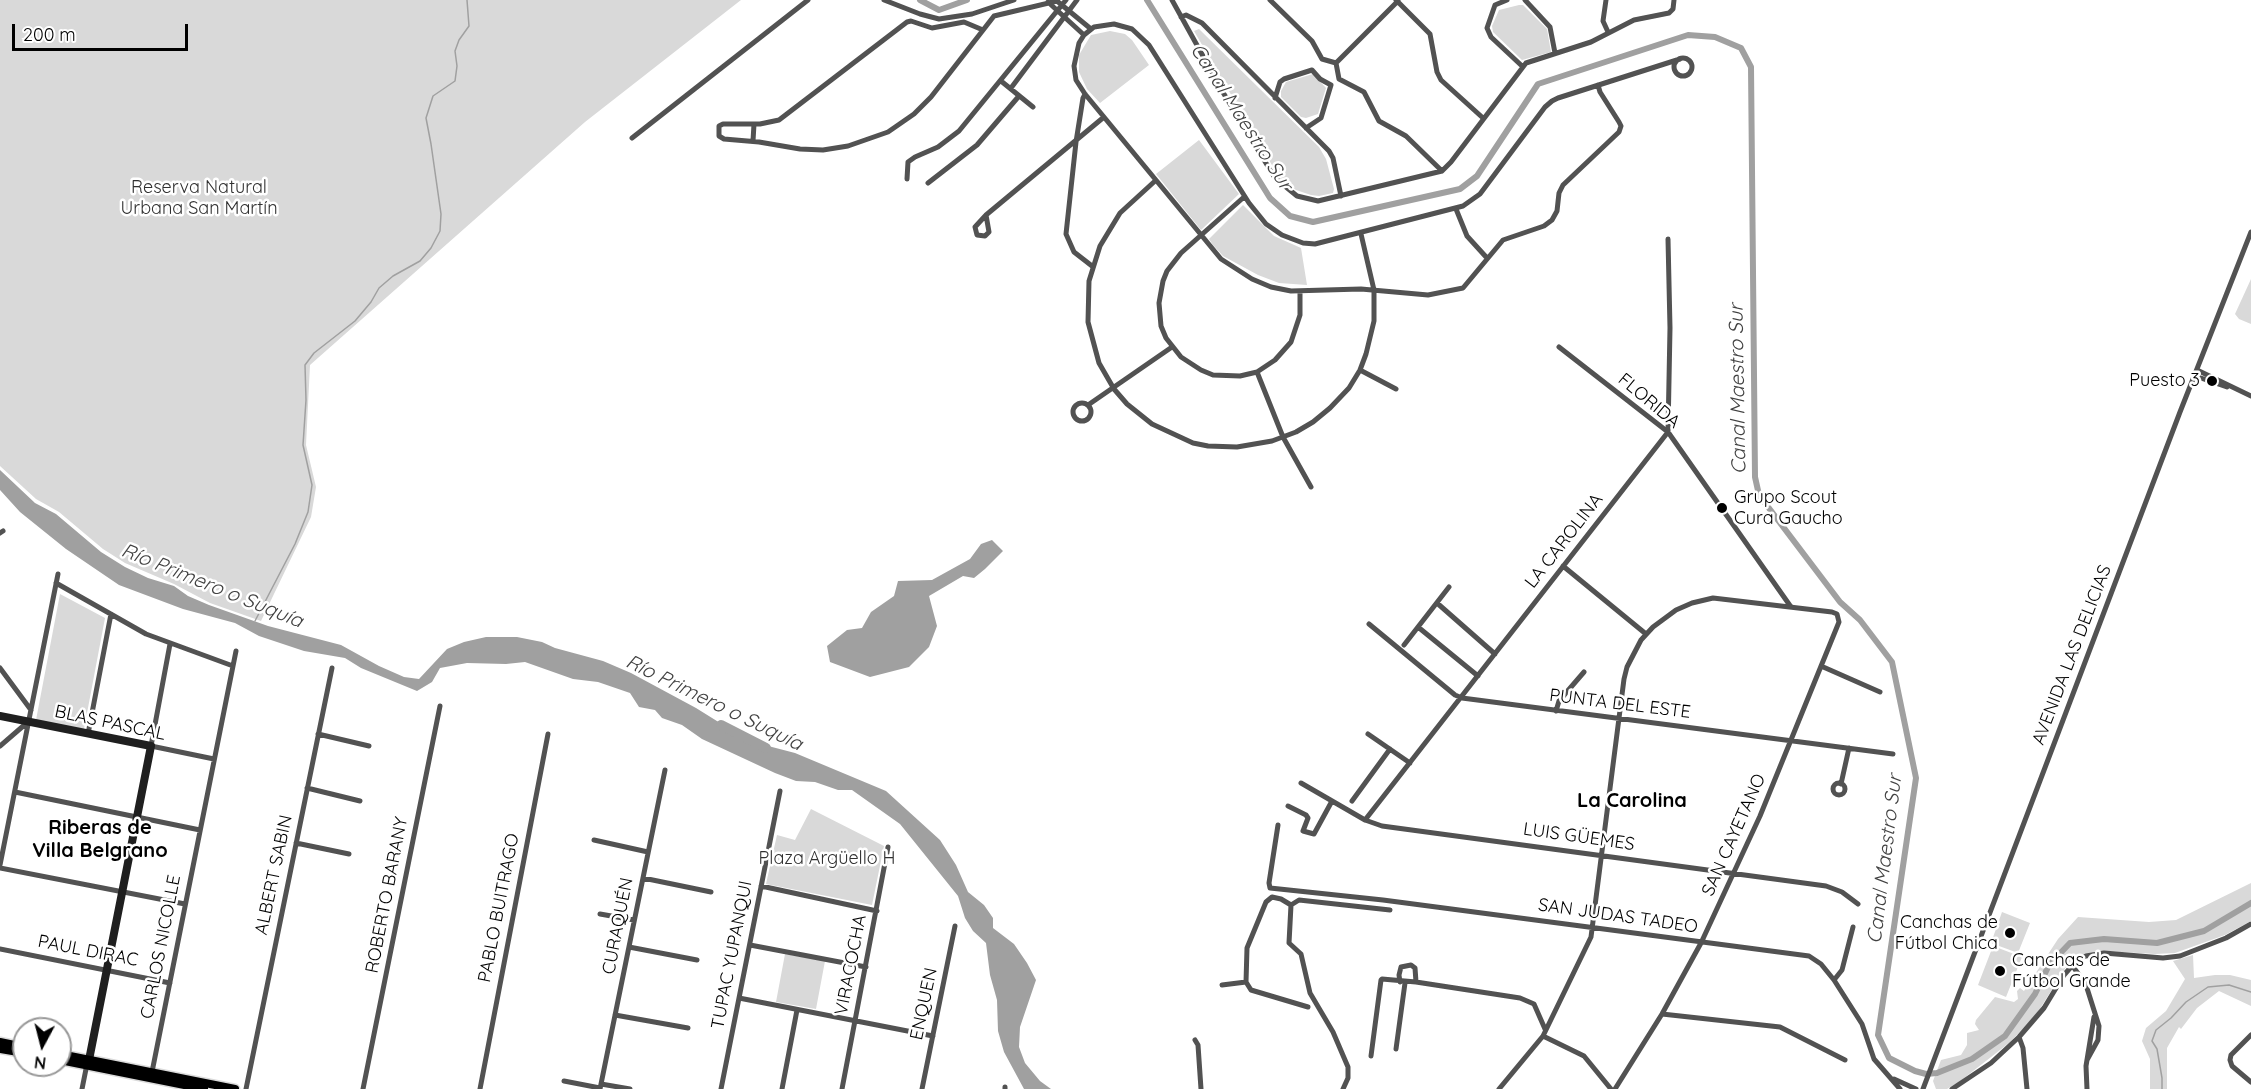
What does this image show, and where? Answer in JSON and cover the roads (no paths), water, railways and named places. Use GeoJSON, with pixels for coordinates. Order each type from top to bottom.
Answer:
{"type":"FeatureCollection","features":[{"type":"Feature","properties":{"kind":"main road","name":"BLAS PASCAL"},"geometry":{"type":"LineString","coordinates":[[0,716],[151,746]]}},
{"type":"Feature","properties":{"kind":"main road"},"geometry":{"type":"LineString","coordinates":[[88,1063],[151,746]]}},
{"type":"Feature","properties":{"kind":"main road"},"geometry":{"type":"LineString","coordinates":[[72,1058],[204,1089]]}},
{"type":"Feature","properties":{"kind":"main road"},"geometry":{"type":"LineString","coordinates":[[72,1061],[152,1072],[235,1089]]}},
{"type":"Feature","properties":{"kind":"street"},"geometry":{"type":"LineString","coordinates":[[632,138],[808,0]]}},
{"type":"Feature","properties":{"kind":"street"},"geometry":{"type":"LineString","coordinates":[[884,0],[939,19],[972,14],[1014,0]]}},
{"type":"Feature","properties":{"kind":"street"},"geometry":{"type":"LineString","coordinates":[[1011,88],[1077,0]]}},
{"type":"Feature","properties":{"kind":"street"},"geometry":{"type":"LineString","coordinates":[[1172,0],[1224,94],[1280,183],[1297,196],[1311,201],[1324,200],[1442,171],[1522,66],[1591,42],[1647,15],[1669,13],[1673,9],[1674,0]]}},
{"type":"Feature","properties":{"kind":"street"},"geometry":{"type":"LineString","coordinates":[[1270,0],[1312,41],[1322,59],[1336,63]]}},
{"type":"Feature","properties":{"kind":"street"},"geometry":{"type":"LineString","coordinates":[[1336,63],[1397,0],[1430,34],[1437,72],[1441,80],[1483,118]]}},
{"type":"Feature","properties":{"kind":"street"},"geometry":{"type":"LineString","coordinates":[[1490,0],[1495,5]]}},
{"type":"Feature","properties":{"kind":"street"},"geometry":{"type":"LineString","coordinates":[[1507,0],[1495,5],[1488,24],[1489,34],[1522,66]]}},
{"type":"Feature","properties":{"kind":"street"},"geometry":{"type":"LineString","coordinates":[[1525,0],[1550,27],[1555,53]]}},
{"type":"Feature","properties":{"kind":"street"},"geometry":{"type":"LineString","coordinates":[[1606,0],[1603,21],[1608,32]]}},
{"type":"Feature","properties":{"kind":"street"},"geometry":{"type":"LineString","coordinates":[[983,30],[964,22],[932,28],[907,22],[779,120],[754,124],[723,124],[718,130],[719,136],[724,139],[823,150],[848,146],[888,132],[909,118],[931,97],[983,30],[991,19],[999,14],[1051,1],[1064,2]]}},
{"type":"Feature","properties":{"kind":"street"},"geometry":{"type":"LineString","coordinates":[[1051,1],[1063,18],[1084,35]]}},
{"type":"Feature","properties":{"kind":"street"},"geometry":{"type":"LineString","coordinates":[[1064,2],[1068,10],[1091,30]]}},
{"type":"Feature","properties":{"kind":"street"},"geometry":{"type":"LineString","coordinates":[[907,179],[908,162],[938,147],[959,131],[1064,2]]}},
{"type":"Feature","properties":{"kind":"street"},"geometry":{"type":"LineString","coordinates":[[1181,17],[1190,17],[1202,23],[1331,155],[1341,196]]}},
{"type":"Feature","properties":{"kind":"street"},"geometry":{"type":"LineString","coordinates":[[1598,85],[1621,126],[1619,132],[1563,185],[1558,193],[1555,216],[1549,223],[1503,240],[1467,286],[1453,292],[1428,295],[1374,290],[1300,291],[1281,289],[1252,279],[1221,259],[1085,94],[1076,80],[1074,66],[1076,51],[1084,35],[1098,25],[1114,24],[1132,29],[1144,40],[1244,197],[1271,228],[1296,241],[1322,243],[1456,209],[1480,194],[1548,104],[1558,98],[1598,85],[1680,59]]}},
{"type":"Feature","properties":{"kind":"street"},"geometry":{"type":"LineString","coordinates":[[1275,98],[1280,82],[1312,70],[1322,59]]}},
{"type":"Feature","properties":{"kind":"street"},"geometry":{"type":"LineString","coordinates":[[1336,63],[1339,79]]}},
{"type":"Feature","properties":{"kind":"street"},"geometry":{"type":"LineString","coordinates":[[1312,70],[1331,86]]}},
{"type":"Feature","properties":{"kind":"street"},"geometry":{"type":"LineString","coordinates":[[1306,128],[1321,118],[1331,86],[1339,79]]}},
{"type":"Feature","properties":{"kind":"street"},"geometry":{"type":"LineString","coordinates":[[1339,79],[1364,92],[1379,121],[1406,136],[1442,171]]}},
{"type":"Feature","properties":{"kind":"street"},"geometry":{"type":"LineString","coordinates":[[1001,81],[1033,107]]}},
{"type":"Feature","properties":{"kind":"street"},"geometry":{"type":"LineString","coordinates":[[1085,94],[1076,142],[1065,234],[1074,252],[1092,266]]}},
{"type":"Feature","properties":{"kind":"street"},"geometry":{"type":"LineString","coordinates":[[928,183],[977,145],[1019,96]]}},
{"type":"Feature","properties":{"kind":"street"},"geometry":{"type":"LineString","coordinates":[[986,215],[1104,117]]}},
{"type":"Feature","properties":{"kind":"street"},"geometry":{"type":"LineString","coordinates":[[753,141],[754,124]]}},
{"type":"Feature","properties":{"kind":"street"},"geometry":{"type":"LineString","coordinates":[[1155,181],[1127,206],[1114,221],[1103,240],[1092,266],[1087,298],[1088,322],[1095,355],[1114,388],[1127,404],[1142,418],[1166,432],[1193,443],[1237,447],[1283,437],[1304,428],[1321,416],[1349,388],[1360,370],[1373,331],[1374,290],[1361,234]]}},
{"type":"Feature","properties":{"kind":"street"},"geometry":{"type":"LineString","coordinates":[[1244,197],[1176,258],[1163,281],[1161,326],[1172,347],[1190,364],[1213,375],[1240,376],[1257,372],[1284,352],[1295,335],[1300,315],[1300,291]]}},
{"type":"Feature","properties":{"kind":"street"},"geometry":{"type":"LineString","coordinates":[[1456,209],[1467,236],[1487,258]]}},
{"type":"Feature","properties":{"kind":"street","name":"AVENIDA LAS DELICIAS"},"geometry":{"type":"LineString","coordinates":[[1923,1089],[2251,232]]}},
{"type":"Feature","properties":{"kind":"street"},"geometry":{"type":"LineString","coordinates":[[1668,239],[1670,328],[1668,432]]}},
{"type":"Feature","properties":{"kind":"street"},"geometry":{"type":"LineString","coordinates":[[1088,405],[1172,347]]}},
{"type":"Feature","properties":{"kind":"street","name":"FLORIDA"},"geometry":{"type":"LineString","coordinates":[[1559,347],[1668,432],[1791,607]]}},
{"type":"Feature","properties":{"kind":"street"},"geometry":{"type":"LineString","coordinates":[[1360,370],[1396,389]]}},
{"type":"Feature","properties":{"kind":"street"},"geometry":{"type":"LineString","coordinates":[[1257,372],[1283,437],[1311,487]]}},
{"type":"Feature","properties":{"kind":"street"},"geometry":{"type":"LineString","coordinates":[[2196,373],[2213,384],[2232,388],[2251,396]]}},
{"type":"Feature","properties":{"kind":"street","name":"LA CAROLINA"},"geometry":{"type":"LineString","coordinates":[[1365,820],[1668,432]]}},
{"type":"Feature","properties":{"kind":"street"},"geometry":{"type":"LineString","coordinates":[[1563,566],[1646,634]]}},
{"type":"Feature","properties":{"kind":"street"},"geometry":{"type":"LineString","coordinates":[[58,574],[0,866],[185,904]]}},
{"type":"Feature","properties":{"kind":"street"},"geometry":{"type":"LineString","coordinates":[[57,583],[146,634],[233,666]]}},
{"type":"Feature","properties":{"kind":"street"},"geometry":{"type":"LineString","coordinates":[[1404,645],[1449,587]]}},
{"type":"Feature","properties":{"kind":"street"},"geometry":{"type":"LineString","coordinates":[[1499,1089],[1543,1036],[1594,927],[1618,719],[1627,667],[1637,647],[1646,634],[1676,610],[1704,600],[1733,599],[1791,607]]}},
{"type":"Feature","properties":{"kind":"street"},"geometry":{"type":"LineString","coordinates":[[1437,603],[1496,654]]}},
{"type":"Feature","properties":{"kind":"street","name":"SAN CAYETANO"},"geometry":{"type":"LineString","coordinates":[[1613,1089],[1662,1014],[1701,943],[1791,741],[1839,622],[1836,614],[1791,607]]}},
{"type":"Feature","properties":{"kind":"street"},"geometry":{"type":"LineString","coordinates":[[88,734],[111,614]]}},
{"type":"Feature","properties":{"kind":"street","name":"PUNTA DEL ESTE"},"geometry":{"type":"LineString","coordinates":[[1369,624],[1455,695],[1462,698],[1893,754]]}},
{"type":"Feature","properties":{"kind":"street"},"geometry":{"type":"LineString","coordinates":[[1418,627],[1478,676]]}},
{"type":"Feature","properties":{"kind":"street"},"geometry":{"type":"LineString","coordinates":[[151,746],[170,644]]}},
{"type":"Feature","properties":{"kind":"street","name":"CARLOS NICOLLE"},"geometry":{"type":"LineString","coordinates":[[152,1072],[236,651]]}},
{"type":"Feature","properties":{"kind":"street"},"geometry":{"type":"LineString","coordinates":[[1821,666],[1880,692]]}},
{"type":"Feature","properties":{"kind":"street"},"geometry":{"type":"LineString","coordinates":[[0,668],[31,711]]}},
{"type":"Feature","properties":{"kind":"street","name":"ALBERT SABIN"},"geometry":{"type":"LineString","coordinates":[[246,1089],[332,668]]}},
{"type":"Feature","properties":{"kind":"street"},"geometry":{"type":"LineString","coordinates":[[1556,711],[1559,701],[1584,672]]}},
{"type":"Feature","properties":{"kind":"street","name":"ROBERTO BARANY"},"geometry":{"type":"LineString","coordinates":[[363,1089],[440,706]]}},
{"type":"Feature","properties":{"kind":"street"},"geometry":{"type":"LineString","coordinates":[[0,746],[29,721]]}},
{"type":"Feature","properties":{"kind":"street"},"geometry":{"type":"LineString","coordinates":[[318,734],[369,746]]}},
{"type":"Feature","properties":{"kind":"street","name":"PABLO BUITRAGO"},"geometry":{"type":"LineString","coordinates":[[480,1089],[548,734]]}},
{"type":"Feature","properties":{"kind":"street"},"geometry":{"type":"LineString","coordinates":[[1368,734],[1410,763]]}},
{"type":"Feature","properties":{"kind":"street","name":"BLAS PASCAL"},"geometry":{"type":"LineString","coordinates":[[151,746],[214,759]]}},
{"type":"Feature","properties":{"kind":"street"},"geometry":{"type":"LineString","coordinates":[[1841,784],[1849,748]]}},
{"type":"Feature","properties":{"kind":"street"},"geometry":{"type":"LineString","coordinates":[[1352,801],[1390,749]]}},
{"type":"Feature","properties":{"kind":"street","name":"CURAQUÉN"},"geometry":{"type":"LineString","coordinates":[[600,1087],[665,770]]}},
{"type":"Feature","properties":{"kind":"street","name":"LUIS GÜEMES"},"geometry":{"type":"LineString","coordinates":[[1301,783],[1365,820],[1383,826],[1826,886],[1842,892],[1858,904]]}},
{"type":"Feature","properties":{"kind":"street"},"geometry":{"type":"LineString","coordinates":[[307,788],[360,801]]}},
{"type":"Feature","properties":{"kind":"street","name":"TUPAC YUPANQUI"},"geometry":{"type":"LineString","coordinates":[[721,1089],[780,791]]}},
{"type":"Feature","properties":{"kind":"street"},"geometry":{"type":"LineString","coordinates":[[15,792],[200,830]]}},
{"type":"Feature","properties":{"kind":"street"},"geometry":{"type":"LineString","coordinates":[[1288,806],[1306,815],[1308,818],[1303,831],[1314,834],[1332,801]]}},
{"type":"Feature","properties":{"kind":"street","name":"SAN JUDAS TADEO"},"geometry":{"type":"LineString","coordinates":[[1278,825],[1270,888],[1594,927],[1809,956],[1821,964],[1834,980],[1862,1024],[1874,1059],[1894,1079],[1900,1089]]}},
{"type":"Feature","properties":{"kind":"street"},"geometry":{"type":"LineString","coordinates":[[594,840],[648,852]]}},
{"type":"Feature","properties":{"kind":"street"},"geometry":{"type":"LineString","coordinates":[[296,843],[349,854]]}},
{"type":"Feature","properties":{"kind":"street","name":"VIRACOCHA"},"geometry":{"type":"LineString","coordinates":[[842,1089],[888,847]]}},
{"type":"Feature","properties":{"kind":"street"},"geometry":{"type":"LineString","coordinates":[[643,878],[711,892]]}},
{"type":"Feature","properties":{"kind":"street"},"geometry":{"type":"LineString","coordinates":[[760,886],[877,910]]}},
{"type":"Feature","properties":{"kind":"street"},"geometry":{"type":"LineString","coordinates":[[1292,905],[1275,897],[1268,899],[1247,948],[1246,982],[1251,990],[1308,1007]]}},
{"type":"Feature","properties":{"kind":"street"},"geometry":{"type":"LineString","coordinates":[[1343,1089],[1348,1078],[1348,1067],[1333,1032],[1310,993],[1300,954],[1289,943],[1292,905],[1299,900],[1390,910]]}},
{"type":"Feature","properties":{"kind":"street"},"geometry":{"type":"LineString","coordinates":[[600,914],[634,920]]}},
{"type":"Feature","properties":{"kind":"street"},"geometry":{"type":"LineString","coordinates":[[1952,1089],[1991,1063],[2019,1038],[2044,1008],[2072,965],[2086,956],[2103,953],[2163,958],[2180,956],[2226,938],[2251,924]]}},
{"type":"Feature","properties":{"kind":"street","name":"ENQUEN"},"geometry":{"type":"LineString","coordinates":[[922,1089],[955,926]]}},
{"type":"Feature","properties":{"kind":"street"},"geometry":{"type":"LineString","coordinates":[[1834,980],[1842,970],[1854,927]]}},
{"type":"Feature","properties":{"kind":"street"},"geometry":{"type":"LineString","coordinates":[[750,945],[866,967]]}},
{"type":"Feature","properties":{"kind":"street"},"geometry":{"type":"LineString","coordinates":[[629,947],[698,960]]}},
{"type":"Feature","properties":{"kind":"street","name":"PAUL DIRAC"},"geometry":{"type":"LineString","coordinates":[[0,949],[170,983]]}},
{"type":"Feature","properties":{"kind":"street"},"geometry":{"type":"LineString","coordinates":[[1396,1049],[1402,982],[1399,970],[1401,966],[1411,965],[1415,968],[1416,982]]}},
{"type":"Feature","properties":{"kind":"street"},"geometry":{"type":"LineString","coordinates":[[2072,965],[2084,979],[2095,1013],[2087,1060],[2087,1089]]}},
{"type":"Feature","properties":{"kind":"street"},"geometry":{"type":"LineString","coordinates":[[1371,1056],[1381,980],[1416,982],[1529,1001],[1537,1009],[1545,1029]]}},
{"type":"Feature","properties":{"kind":"street"},"geometry":{"type":"LineString","coordinates":[[1222,985],[1246,982]]}},
{"type":"Feature","properties":{"kind":"street"},"geometry":{"type":"LineString","coordinates":[[739,998],[933,1036]]}},
{"type":"Feature","properties":{"kind":"street"},"geometry":{"type":"LineString","coordinates":[[782,1089],[797,1010]]}},
{"type":"Feature","properties":{"kind":"street"},"geometry":{"type":"LineString","coordinates":[[1662,1014],[1780,1027],[1845,1060]]}},
{"type":"Feature","properties":{"kind":"street"},"geometry":{"type":"LineString","coordinates":[[615,1015],[687,1028]]}},
{"type":"Feature","properties":{"kind":"street"},"geometry":{"type":"LineString","coordinates":[[2251,1035],[2231,1055],[2232,1065],[2251,1082]]}},
{"type":"Feature","properties":{"kind":"street"},"geometry":{"type":"LineString","coordinates":[[1543,1036],[1584,1056],[1613,1089]]}},
{"type":"Feature","properties":{"kind":"street"},"geometry":{"type":"LineString","coordinates":[[2019,1038],[2023,1048],[2027,1089]]}},
{"type":"Feature","properties":{"kind":"street"},"geometry":{"type":"LineString","coordinates":[[1195,1040],[1198,1044],[1201,1089]]}},
{"type":"Feature","properties":{"kind":"street"},"geometry":{"type":"LineString","coordinates":[[82,1089],[88,1063]]}},
{"type":"Feature","properties":{"kind":"street"},"geometry":{"type":"LineString","coordinates":[[1960,1089],[1968,1078]]}},
{"type":"Feature","properties":{"kind":"street"},"geometry":{"type":"LineString","coordinates":[[1893,1089],[1894,1079]]}},
{"type":"Feature","properties":{"kind":"street","name":"SAN JUDAS TADEO"},"geometry":{"type":"LineString","coordinates":[[1894,1079],[1916,1089]]}},
{"type":"Feature","properties":{"kind":"street"},"geometry":{"type":"LineString","coordinates":[[564,1081],[630,1089]]}},
{"type":"Feature","properties":{"kind":"waterway"},"geometry":{"type":"LineString","coordinates":[[255,621],[295,544],[308,512],[312,485],[303,445],[306,400],[305,365],[314,353],[355,321],[379,288],[393,276],[420,261],[431,248],[440,231],[441,214],[426,118],[433,96],[455,81],[457,66],[455,51],[459,40],[469,26],[467,0]]}},
{"type":"Feature","properties":{"kind":"waterway","name":"Canal Maestro Sur"},"geometry":{"type":"LineString","coordinates":[[920,0],[939,10],[967,0]]}},
{"type":"Feature","properties":{"kind":"waterway","name":"Canal Maestro Sur"},"geometry":{"type":"LineString","coordinates":[[1147,0],[1270,198],[1290,216],[1313,222],[1460,189],[1477,176],[1538,84],[1688,35],[1715,37],[1741,48],[1751,67],[1755,477],[1759,495],[1840,602],[1860,620],[1892,662],[1916,778],[1878,1035],[1889,1058],[1926,1074],[1937,1073],[1972,1059],[2005,1036],[2035,994],[2049,965],[2070,943],[2104,939],[2157,943],[2204,931],[2251,903]]}},
{"type":"Feature","properties":{"kind":"waterway","name":"Río Primero o Suquía"},"geometry":{"type":"LineString","coordinates":[[721,725],[766,748]]}},
{"type":"Feature","properties":{"kind":"waterway"},"geometry":{"type":"LineString","coordinates":[[2162,1089],[2157,1049],[2152,1041],[2156,1030],[2186,1002],[2208,987],[2229,985],[2251,992]]}},
{"type":"Feature","properties":{"kind":"place","name":"Puesto 3"},"geometry":{"type":"Point","coordinates":[2212,381]}},
{"type":"Feature","properties":{"kind":"place","name":"Grupo Scout Cura Gaucho"},"geometry":{"type":"Point","coordinates":[1722,508]}},
{"type":"Feature","properties":{"kind":"place","name":"Canchas de Fútbol Chica"},"geometry":{"type":"Point","coordinates":[2010,933]}},
{"type":"Feature","properties":{"kind":"place","name":"Canchas de Fútbol Grande"},"geometry":{"type":"Point","coordinates":[2000,971]}},
{"type":"Feature","properties":{"kind":"district","name":"La Carolina"},"geometry":{"type":"Point","coordinates":[1632,801]}},
{"type":"Feature","properties":{"kind":"district","name":"Riberas de Villa Belgrano"},"geometry":{"type":"Point","coordinates":[100,840]}},
{"type":"Feature","properties":{"kind":"park label","name":"Reserva Natural Urbana San Martín"},"geometry":{"type":"Point","coordinates":[199,198]}},
{"type":"Feature","properties":{"kind":"park label","name":"Plaza Argüello H"},"geometry":{"type":"Point","coordinates":[827,859]}}]}
